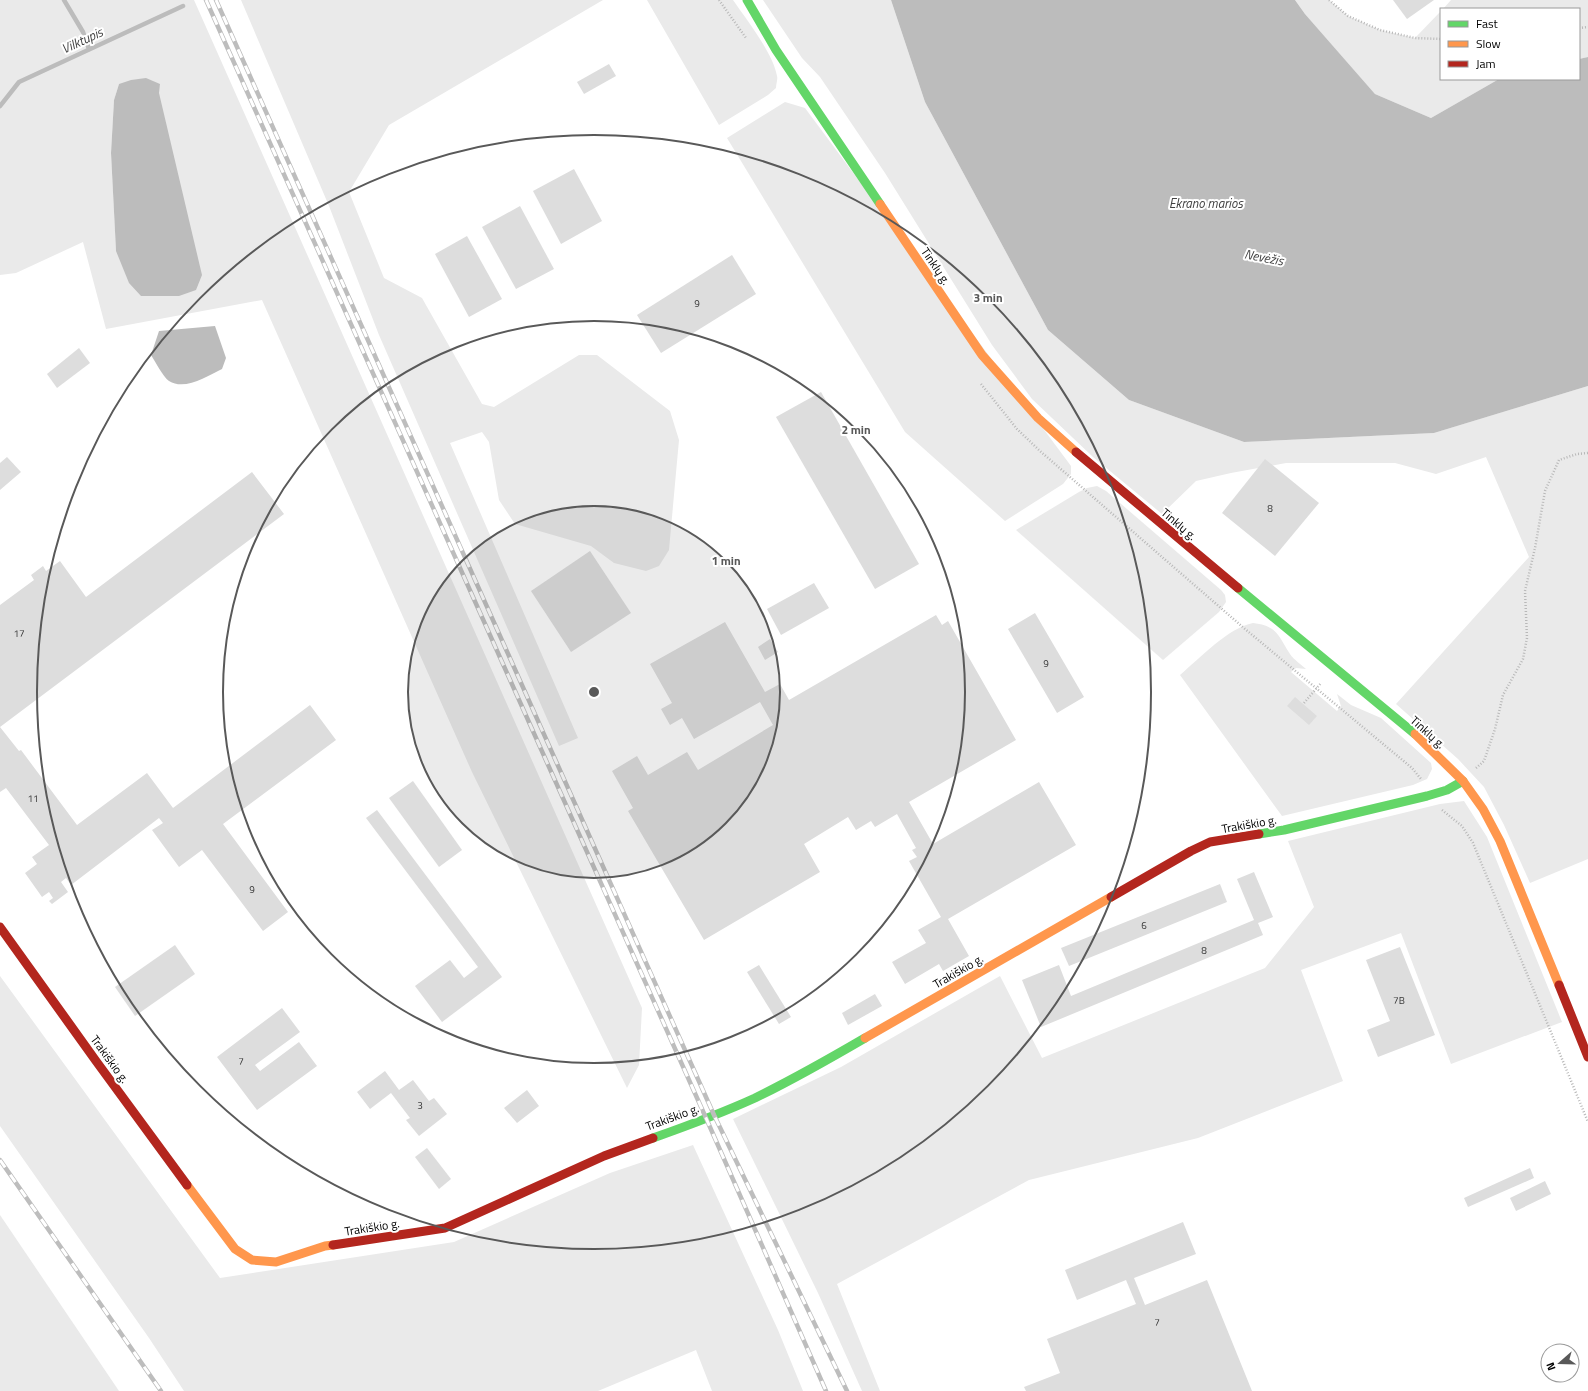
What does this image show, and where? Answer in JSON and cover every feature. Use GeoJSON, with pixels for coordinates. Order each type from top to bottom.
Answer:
{"type":"FeatureCollection","features":[{"type":"Feature","properties":{"kind":"street","name":"Tinklų g."},"geometry":{"type":"LineString","coordinates":[[746,0],[776,50],[982,355],[1038,418],[1098,472],[1420,739],[1463,781],[1483,809],[1500,841],[1588,1057]]}},
{"type":"Feature","properties":{"kind":"street","name":"Trakiškio g."},"geometry":{"type":"LineString","coordinates":[[0,927],[96,1062],[234,1249],[252,1260],[276,1262],[325,1246],[445,1228],[604,1156],[692,1124],[754,1098],[829,1059],[1191,851],[1210,842],[1284,830],[1447,790],[1463,781]]}},
{"type":"Feature","properties":{"kind":"path"},"geometry":{"type":"LineString","coordinates":[[1329,0],[1348,16],[1380,30],[1415,38],[1440,39]]}},
{"type":"Feature","properties":{"kind":"path"},"geometry":{"type":"LineString","coordinates":[[1463,781],[1484,761],[1495,729],[1503,695],[1523,659],[1527,638],[1525,591],[1535,548],[1545,491],[1559,460],[1577,454],[1588,453]]}},
{"type":"Feature","properties":{"kind":"path"},"geometry":{"type":"LineString","coordinates":[[1304,703],[1321,683]]}},
{"type":"Feature","properties":{"kind":"shaded area"},"geometry":{"type":"Polygon","coordinates":[[[0,0],[194,0],[642,1008],[639,1065],[627,1088],[472,772],[262,300],[106,329],[83,242],[16,273],[0,275],[0,0]],[[119,84],[114,100],[111,153],[116,251],[160,84],[119,84]]]}},
{"type":"Feature","properties":{"kind":"shaded area"},"geometry":{"type":"Polygon","coordinates":[[[241,0],[603,0],[389,125],[349,192],[384,278],[422,298],[482,404],[494,407],[579,355],[597,355],[670,411],[679,440],[669,550],[659,566],[646,571],[614,563],[591,546],[515,524],[499,500],[489,442],[482,432],[450,443],[578,738],[559,746],[379,335],[329,206],[241,0]]]}},
{"type":"Feature","properties":{"kind":"shaded area"},"geometry":{"type":"Polygon","coordinates":[[[647,0],[733,0],[758,36],[770,57],[777,77],[776,88],[768,95],[719,125],[647,0]]]}},
{"type":"Feature","properties":{"kind":"shaded area"},"geometry":{"type":"Polygon","coordinates":[[[763,0],[891,0],[925,102],[1048,330],[1129,400],[1244,442],[1434,433],[1588,386],[1588,859],[1530,883],[1504,825],[1484,787],[1458,759],[1396,704],[1529,557],[1486,457],[1436,474],[1395,463],[1286,463],[1196,481],[1162,514],[1093,457],[1032,399],[992,345],[885,173],[820,77],[802,58],[763,0]]]}},
{"type":"Feature","properties":{"kind":"shaded area"},"geometry":{"type":"Polygon","coordinates":[[[1295,0],[1329,0],[1348,16],[1380,30],[1415,38],[1440,12],[1440,80],[1497,80],[1431,118],[1375,94],[1305,14],[1295,0]]]}},
{"type":"Feature","properties":{"kind":"shaded area"},"geometry":{"type":"Polygon","coordinates":[[[1451,0],[1588,0],[1588,57],[1580,59],[1580,8],[1444,8],[1451,0]]]}},
{"type":"Feature","properties":{"kind":"shaded area"},"geometry":{"type":"Polygon","coordinates":[[[785,102],[805,108],[1071,466],[1071,474],[1063,484],[1005,521],[905,432],[727,138],[785,102]]]}},
{"type":"Feature","properties":{"kind":"shaded area"},"geometry":{"type":"Polygon","coordinates":[[[1097,486],[1106,491],[1225,595],[1226,602],[1219,612],[1163,660],[1016,530],[1079,492],[1087,488],[1097,486]]]}},
{"type":"Feature","properties":{"kind":"shaded area"},"geometry":{"type":"Polygon","coordinates":[[[1253,623],[1261,624],[1273,629],[1292,656],[1306,669],[1296,668],[1291,672],[1337,711],[1341,706],[1337,694],[1351,705],[1381,718],[1431,763],[1432,769],[1427,779],[1413,785],[1282,816],[1180,675],[1224,637],[1244,626],[1253,623]]]}},
{"type":"Feature","properties":{"kind":"shaded area"},"geometry":{"type":"Polygon","coordinates":[[[1464,801],[1487,837],[1562,1022],[1451,1064],[1401,933],[1301,970],[1343,1081],[1198,1138],[1029,1180],[837,1284],[880,1391],[862,1391],[818,1293],[733,1119],[841,1067],[1000,976],[1042,1058],[1265,968],[1314,907],[1288,841],[1440,804],[1464,801]]]}},
{"type":"Feature","properties":{"kind":"shaded area"},"geometry":{"type":"Polygon","coordinates":[[[0,976],[220,1278],[454,1242],[610,1173],[693,1145],[778,1330],[803,1391],[712,1391],[696,1350],[598,1391],[184,1391],[149,1338],[0,1126],[0,976]]]}},
{"type":"Feature","properties":{"kind":"shaded area"},"geometry":{"type":"Polygon","coordinates":[[[0,1215],[119,1391],[0,1391],[0,1215]]]}},
{"type":"Feature","properties":{"kind":"water","name":"Ekrano marios"},"geometry":{"type":"Polygon","coordinates":[[[891,0],[1295,0],[1305,14],[1375,94],[1431,118],[1497,80],[1580,80],[1580,59],[1588,57],[1588,386],[1434,433],[1244,442],[1129,400],[1048,330],[925,102],[891,0]]]}},
{"type":"Feature","properties":{"kind":"water"},"geometry":{"type":"Polygon","coordinates":[[[146,78],[160,84],[159,93],[202,275],[196,290],[179,296],[141,296],[129,283],[116,251],[111,153],[114,100],[119,84],[131,80],[146,78]]]}},
{"type":"Feature","properties":{"kind":"water"},"geometry":{"type":"Polygon","coordinates":[[[215,326],[226,358],[222,369],[203,379],[189,383],[175,384],[169,381],[162,373],[151,355],[159,331],[215,326]]]}},
{"type":"Feature","properties":{"kind":"building"},"geometry":{"type":"Polygon","coordinates":[[[1393,0],[1434,0],[1407,19],[1393,0]]]}},
{"type":"Feature","properties":{"kind":"building"},"geometry":{"type":"Polygon","coordinates":[[[609,64],[616,76],[584,94],[577,82],[609,64]]]}},
{"type":"Feature","properties":{"kind":"building"},"geometry":{"type":"Polygon","coordinates":[[[574,169],[602,221],[561,244],[533,191],[574,169]]]}},
{"type":"Feature","properties":{"kind":"building"},"geometry":{"type":"Polygon","coordinates":[[[520,206],[554,269],[516,289],[482,227],[520,206]]]}},
{"type":"Feature","properties":{"kind":"building"},"geometry":{"type":"Polygon","coordinates":[[[467,236],[502,299],[469,317],[435,254],[467,236]]]}},
{"type":"Feature","properties":{"kind":"building"},"geometry":{"type":"Polygon","coordinates":[[[732,255],[756,294],[661,353],[637,315],[732,255]]]}},
{"type":"Feature","properties":{"kind":"building"},"geometry":{"type":"Polygon","coordinates":[[[79,348],[90,363],[57,388],[47,374],[79,348]]]}},
{"type":"Feature","properties":{"kind":"building"},"geometry":{"type":"Polygon","coordinates":[[[821,392],[919,564],[875,589],[776,417],[821,392]]]}},
{"type":"Feature","properties":{"kind":"building"},"geometry":{"type":"Polygon","coordinates":[[[7,457],[21,472],[0,490],[0,463],[7,457]]]}},
{"type":"Feature","properties":{"kind":"building"},"geometry":{"type":"Polygon","coordinates":[[[1265,459],[1319,503],[1275,556],[1222,513],[1265,459]]]}},
{"type":"Feature","properties":{"kind":"building"},"geometry":{"type":"Polygon","coordinates":[[[252,472],[284,514],[0,727],[0,605],[34,580],[31,575],[43,566],[46,571],[60,561],[86,597],[252,472]]]}},
{"type":"Feature","properties":{"kind":"building"},"geometry":{"type":"Polygon","coordinates":[[[590,551],[631,613],[571,652],[531,591],[590,551]]]}},
{"type":"Feature","properties":{"kind":"building"},"geometry":{"type":"Polygon","coordinates":[[[814,583],[829,608],[781,635],[767,609],[814,583]]]}},
{"type":"Feature","properties":{"kind":"building"},"geometry":{"type":"Polygon","coordinates":[[[1035,613],[1084,697],[1057,713],[1008,629],[1035,613]]]}},
{"type":"Feature","properties":{"kind":"building"},"geometry":{"type":"Polygon","coordinates":[[[936,615],[942,625],[948,621],[1016,740],[909,802],[933,844],[1039,782],[1076,845],[948,919],[969,956],[943,971],[939,964],[905,984],[892,962],[926,943],[918,930],[941,917],[909,861],[917,857],[912,850],[916,848],[897,814],[875,827],[871,821],[856,830],[848,817],[804,844],[820,872],[704,940],[628,811],[633,808],[612,771],[637,756],[648,775],[687,752],[698,770],[773,725],[760,702],[694,739],[682,718],[670,725],[661,709],[672,703],[650,664],[725,622],[765,692],[780,684],[789,700],[936,615]]]}},
{"type":"Feature","properties":{"kind":"building"},"geometry":{"type":"Polygon","coordinates":[[[770,639],[778,652],[765,660],[758,647],[770,639]]]}},
{"type":"Feature","properties":{"kind":"building"},"geometry":{"type":"Polygon","coordinates":[[[1295,697],[1317,716],[1309,725],[1287,706],[1295,697]]]}},
{"type":"Feature","properties":{"kind":"building"},"geometry":{"type":"Polygon","coordinates":[[[310,705],[336,740],[223,824],[288,912],[263,931],[202,850],[179,867],[152,830],[163,823],[159,818],[71,885],[66,878],[61,882],[68,892],[52,904],[49,901],[53,898],[49,892],[42,897],[25,873],[37,864],[32,857],[49,845],[6,788],[0,792],[0,727],[19,751],[21,750],[77,825],[147,773],[173,808],[310,705]]]}},
{"type":"Feature","properties":{"kind":"building"},"geometry":{"type":"Polygon","coordinates":[[[413,781],[462,850],[439,867],[389,798],[413,781]]]}},
{"type":"Feature","properties":{"kind":"building"},"geometry":{"type":"Polygon","coordinates":[[[377,810],[502,977],[442,1022],[415,986],[450,960],[464,978],[478,967],[366,818],[377,810]]]}},
{"type":"Feature","properties":{"kind":"building"},"geometry":{"type":"Polygon","coordinates":[[[1254,872],[1273,917],[1258,923],[1263,935],[1041,1027],[1022,980],[1059,965],[1071,996],[1254,920],[1237,879],[1254,872]]]}},
{"type":"Feature","properties":{"kind":"building"},"geometry":{"type":"Polygon","coordinates":[[[1220,884],[1227,902],[1069,966],[1061,948],[1220,884]]]}},
{"type":"Feature","properties":{"kind":"building"},"geometry":{"type":"Polygon","coordinates":[[[175,945],[195,974],[135,1016],[115,987],[175,945]]]}},
{"type":"Feature","properties":{"kind":"building"},"geometry":{"type":"Polygon","coordinates":[[[1400,947],[1435,1035],[1378,1057],[1367,1030],[1390,1021],[1366,960],[1400,947]]]}},
{"type":"Feature","properties":{"kind":"building"},"geometry":{"type":"Polygon","coordinates":[[[759,965],[791,1017],[779,1024],[747,972],[759,965]]]}},
{"type":"Feature","properties":{"kind":"building"},"geometry":{"type":"Polygon","coordinates":[[[875,994],[882,1006],[848,1025],[842,1013],[875,994]]]}},
{"type":"Feature","properties":{"kind":"building"},"geometry":{"type":"Polygon","coordinates":[[[282,1008],[300,1032],[255,1065],[260,1071],[299,1042],[317,1066],[257,1110],[217,1057],[282,1008]]]}},
{"type":"Feature","properties":{"kind":"building"},"geometry":{"type":"Polygon","coordinates":[[[385,1071],[399,1090],[413,1080],[429,1101],[434,1098],[447,1114],[419,1136],[406,1120],[410,1118],[391,1093],[370,1109],[357,1092],[385,1071]]]}},
{"type":"Feature","properties":{"kind":"building"},"geometry":{"type":"Polygon","coordinates":[[[527,1090],[539,1106],[517,1123],[504,1108],[527,1090]]]}},
{"type":"Feature","properties":{"kind":"building"},"geometry":{"type":"Polygon","coordinates":[[[427,1148],[451,1179],[439,1189],[415,1157],[427,1148]]]}},
{"type":"Feature","properties":{"kind":"building"},"geometry":{"type":"Polygon","coordinates":[[[1530,1168],[1534,1178],[1468,1207],[1464,1198],[1530,1168]]]}},
{"type":"Feature","properties":{"kind":"building"},"geometry":{"type":"Polygon","coordinates":[[[1545,1181],[1551,1194],[1516,1211],[1510,1198],[1545,1181]]]}},
{"type":"Feature","properties":{"kind":"building"},"geometry":{"type":"Polygon","coordinates":[[[1183,1222],[1196,1254],[1134,1278],[1145,1305],[1207,1280],[1252,1391],[1026,1391],[1024,1387],[1060,1373],[1047,1339],[1136,1304],[1126,1280],[1077,1300],[1065,1270],[1183,1222]]]}},
{"type":"Feature","properties":{"kind":"waterway"},"geometry":{"type":"LineString","coordinates":[[64,0],[83,32],[89,49]]}},
{"type":"Feature","properties":{"kind":"waterway","name":"Vilktupis"},"geometry":{"type":"LineString","coordinates":[[0,106],[19,82],[183,6]]}},
{"type":"Feature","properties":{"kind":"railway"},"geometry":{"type":"LineString","coordinates":[[206,0],[706,1118],[826,1391]]}},
{"type":"Feature","properties":{"kind":"railway"},"geometry":{"type":"LineString","coordinates":[[216,0],[714,1115],[847,1391]]}},
{"type":"Feature","properties":{"kind":"railway"},"geometry":{"type":"LineString","coordinates":[[0,1160],[161,1391]]}},
{"type":"Feature","properties":{"kind":"traffic: fast"},"geometry":{"type":"LineString","coordinates":[[747,0],[776,50],[880,204]]}},
{"type":"Feature","properties":{"kind":"traffic: fast"},"geometry":{"type":"LineString","coordinates":[[1238,588],[1415,734]]}},
{"type":"Feature","properties":{"kind":"traffic: fast"},"geometry":{"type":"LineString","coordinates":[[1259,834],[1284,830],[1427,796],[1447,790],[1463,781]]}},
{"type":"Feature","properties":{"kind":"traffic: fast"},"geometry":{"type":"LineString","coordinates":[[653,1138],[755,1098],[865,1038]]}},
{"type":"Feature","properties":{"kind":"traffic: slow"},"geometry":{"type":"LineString","coordinates":[[880,204],[982,355],[1038,418],[1076,452]]}},
{"type":"Feature","properties":{"kind":"traffic: slow"},"geometry":{"type":"LineString","coordinates":[[1415,734],[1463,781],[1483,809],[1500,841],[1559,985]]}},
{"type":"Feature","properties":{"kind":"traffic: slow"},"geometry":{"type":"LineString","coordinates":[[865,1038],[1111,897]]}},
{"type":"Feature","properties":{"kind":"traffic: slow"},"geometry":{"type":"LineString","coordinates":[[187,1185],[235,1249],[252,1260],[276,1262],[325,1246],[333,1245]]}},
{"type":"Feature","properties":{"kind":"traffic: jam"},"geometry":{"type":"LineString","coordinates":[[1076,452],[1238,588]]}},
{"type":"Feature","properties":{"kind":"traffic: jam"},"geometry":{"type":"LineString","coordinates":[[1111,897],[1191,851],[1210,842],[1259,834]]}},
{"type":"Feature","properties":{"kind":"traffic: jam"},"geometry":{"type":"LineString","coordinates":[[0,927],[187,1185]]}},
{"type":"Feature","properties":{"kind":"traffic: jam"},"geometry":{"type":"LineString","coordinates":[[1559,985],[1588,1057]]}},
{"type":"Feature","properties":{"kind":"traffic: jam"},"geometry":{"type":"LineString","coordinates":[[333,1245],[445,1228],[604,1156],[653,1138]]}},
{"type":"Feature","properties":{"kind":"water label","name":"Nevėžis"},"geometry":{"type":"Point","coordinates":[1264,257]}}]}
